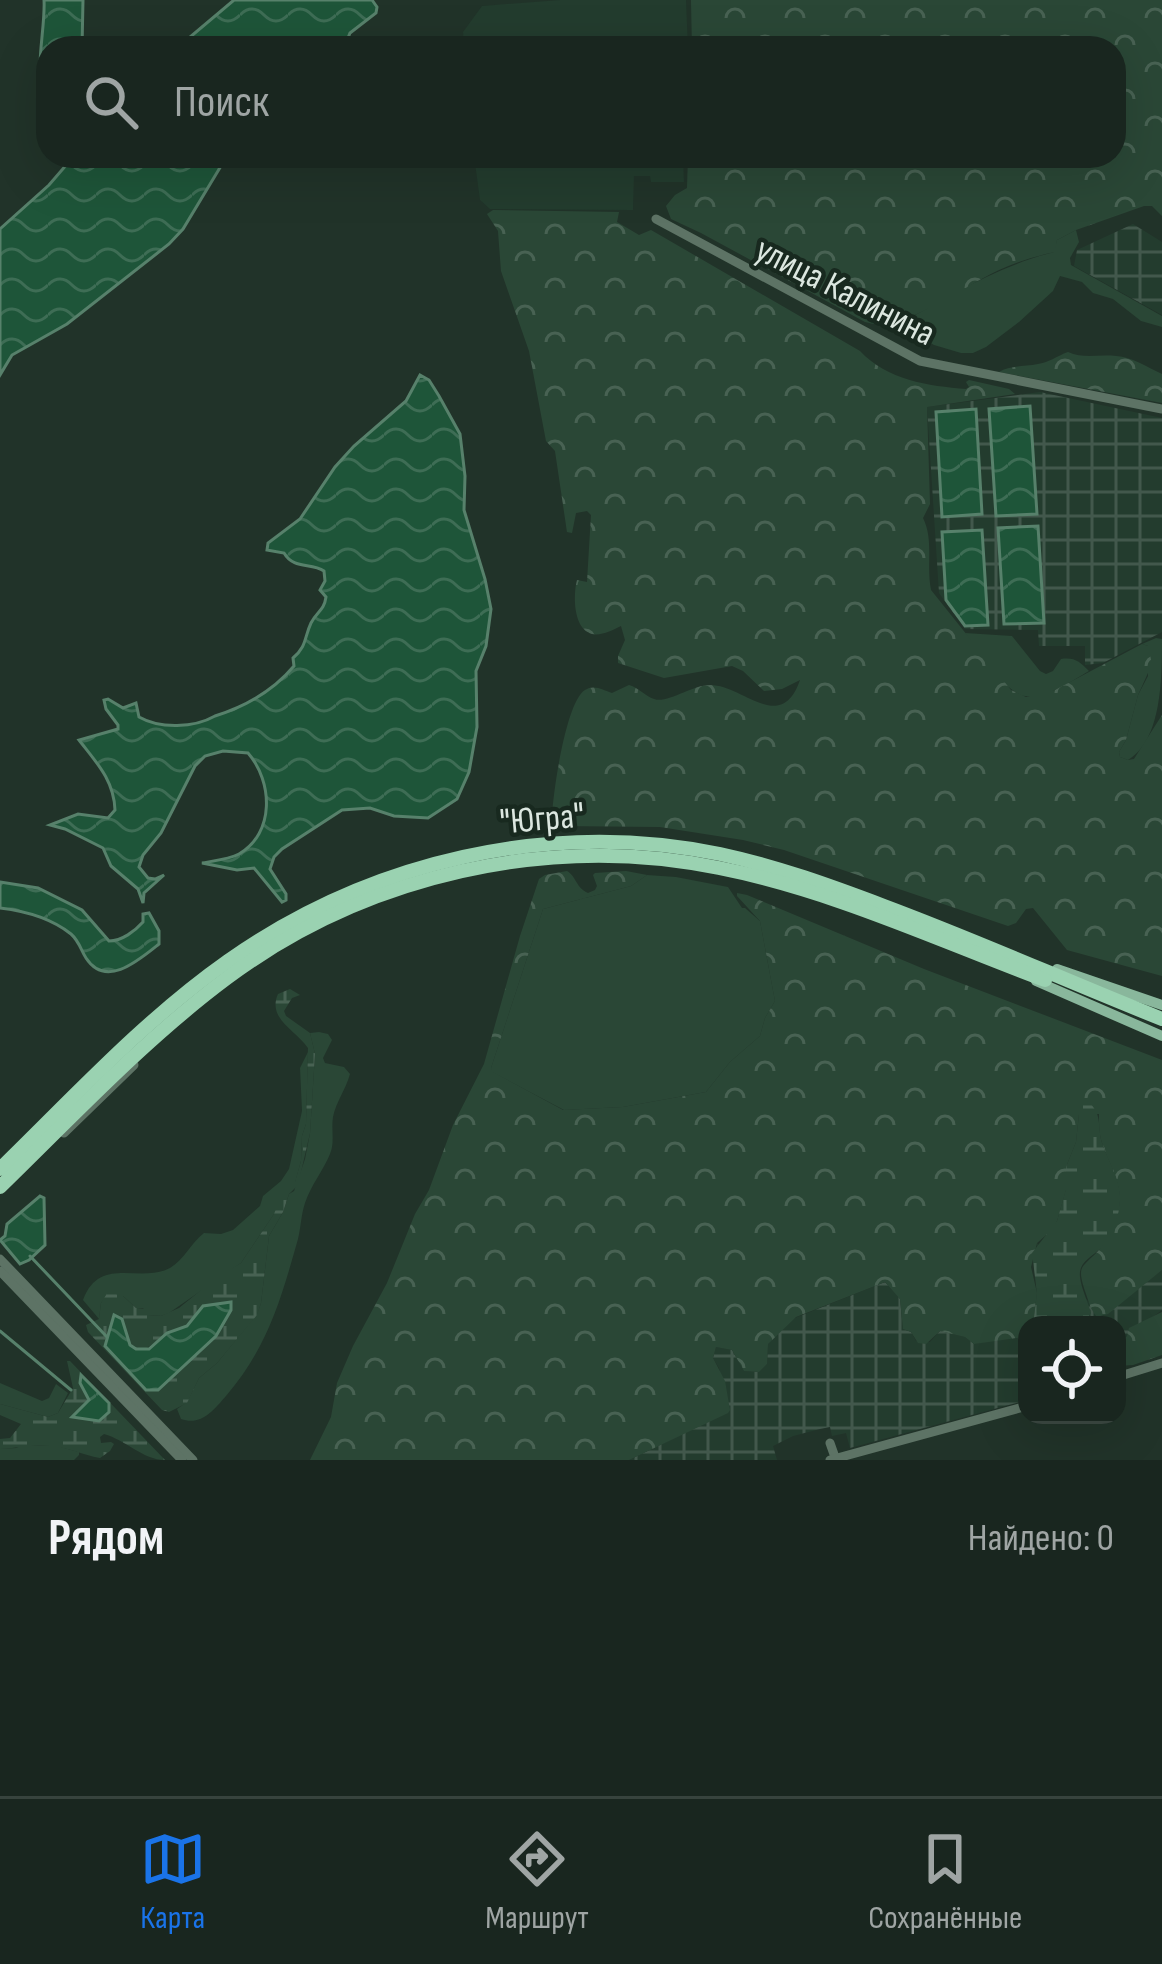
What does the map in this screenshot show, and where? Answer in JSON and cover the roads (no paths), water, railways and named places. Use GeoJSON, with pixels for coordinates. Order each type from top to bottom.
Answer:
{"type":"FeatureCollection","features":[{"type":"Feature","properties":{"kind":"highway","name":"\"Югра\""},"geometry":{"type":"LineString","coordinates":[[0,1169],[147,1027],[254,944],[337,899],[457,858],[512,847],[630,843],[747,860],[806,878],[1162,1022]]}},
{"type":"Feature","properties":{"kind":"highway","name":"\"Югра\""},"geometry":{"type":"LineString","coordinates":[[0,1191],[172,1023],[232,974],[327,919],[439,877],[533,858],[631,856],[717,867],[953,939]]}},
{"type":"Feature","properties":{"kind":"main road"},"geometry":{"type":"LineString","coordinates":[[953,939],[1162,1005]]}},
{"type":"Feature","properties":{"kind":"main road"},"geometry":{"type":"LineString","coordinates":[[953,939],[1162,1036]]}},
{"type":"Feature","properties":{"kind":"street","name":"улица Калинина"},"geometry":{"type":"LineString","coordinates":[[656,219],[920,362],[1162,409]]}},
{"type":"Feature","properties":{"kind":"street"},"geometry":{"type":"LineString","coordinates":[[0,1258],[193,1460]]}},
{"type":"Feature","properties":{"kind":"street"},"geometry":{"type":"LineString","coordinates":[[0,1271],[182,1460]]}},
{"type":"Feature","properties":{"kind":"street"},"geometry":{"type":"LineString","coordinates":[[1126,1374],[1162,1363]]}},
{"type":"Feature","properties":{"kind":"street"},"geometry":{"type":"LineString","coordinates":[[830,1443],[834,1459],[1018,1408]]}},
{"type":"Feature","properties":{"kind":"water"},"geometry":{"type":"Polygon","coordinates":[[[44,0],[83,0],[82,36],[42,36],[44,0]]]}},
{"type":"Feature","properties":{"kind":"water"},"geometry":{"type":"Polygon","coordinates":[[[234,0],[372,0],[377,7],[349,36],[191,36],[234,0]]]}},
{"type":"Feature","properties":{"kind":"water"},"geometry":{"type":"Polygon","coordinates":[[[64,168],[220,168],[169,244],[67,324],[12,355],[0,375],[0,229],[64,168]]]}},
{"type":"Feature","properties":{"kind":"water"},"geometry":{"type":"Polygon","coordinates":[[[420,375],[429,380],[460,434],[464,510],[491,609],[486,646],[476,671],[477,727],[469,772],[457,799],[428,818],[394,816],[370,808],[342,810],[274,857],[270,869],[286,894],[282,902],[254,868],[237,870],[202,863],[235,856],[251,845],[266,807],[262,778],[248,753],[223,751],[205,756],[143,855],[139,867],[148,878],[164,875],[144,893],[143,903],[138,889],[111,866],[103,848],[50,825],[78,814],[108,818],[115,810],[108,780],[79,740],[118,729],[104,700],[123,708],[136,703],[139,717],[147,721],[187,725],[249,702],[286,675],[325,602],[320,590],[324,571],[267,550],[268,543],[300,519],[335,467],[406,401],[420,375]]]}},
{"type":"Feature","properties":{"kind":"water"},"geometry":{"type":"Polygon","coordinates":[[[1030,406],[1037,514],[996,516],[989,409],[1030,406]]]}},
{"type":"Feature","properties":{"kind":"water"},"geometry":{"type":"Polygon","coordinates":[[[976,409],[982,514],[942,517],[936,412],[976,409]]]}},
{"type":"Feature","properties":{"kind":"water"},"geometry":{"type":"Polygon","coordinates":[[[1038,526],[1044,623],[1004,624],[998,528],[1038,526]]]}},
{"type":"Feature","properties":{"kind":"water"},"geometry":{"type":"Polygon","coordinates":[[[982,530],[988,625],[965,626],[946,600],[942,532],[982,530]]]}},
{"type":"Feature","properties":{"kind":"water"},"geometry":{"type":"Polygon","coordinates":[[[0,882],[38,888],[82,910],[109,941],[132,932],[143,922],[143,914],[149,913],[159,931],[159,944],[122,969],[103,971],[94,967],[63,928],[0,908],[0,882]]]}},
{"type":"Feature","properties":{"kind":"water"},"geometry":{"type":"Polygon","coordinates":[[[40,1196],[44,1198],[45,1245],[20,1264],[0,1240],[7,1224],[40,1196]]]}},
{"type":"Feature","properties":{"kind":"water"},"geometry":{"type":"Polygon","coordinates":[[[231,1302],[216,1336],[158,1390],[146,1390],[105,1346],[114,1315],[122,1319],[130,1345],[149,1349],[167,1333],[187,1326],[203,1306],[231,1302]]]}},
{"type":"Feature","properties":{"kind":"water"},"geometry":{"type":"Polygon","coordinates":[[[81,1375],[109,1403],[109,1412],[99,1421],[72,1417],[89,1400],[81,1375]]]}},
{"type":"Feature","properties":{"kind":"waterway"},"geometry":{"type":"LineString","coordinates":[[30,1256],[107,1337]]}},
{"type":"Feature","properties":{"kind":"waterway"},"geometry":{"type":"LineString","coordinates":[[0,1331],[71,1390]]}}]}
